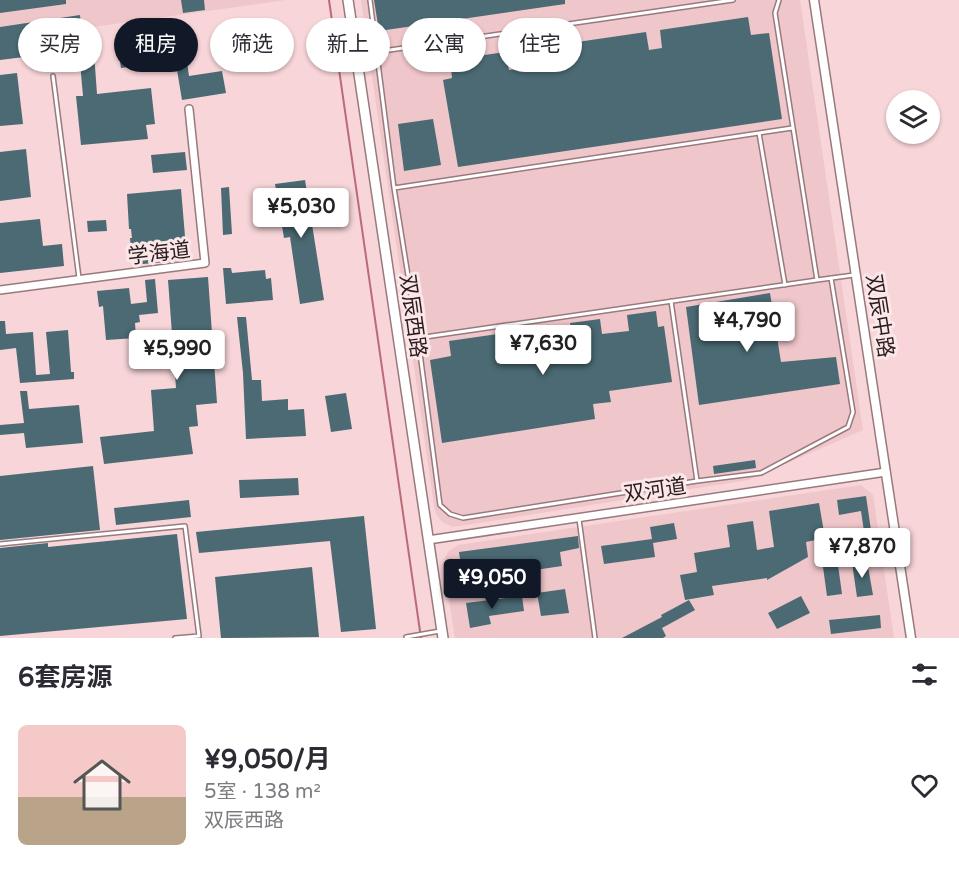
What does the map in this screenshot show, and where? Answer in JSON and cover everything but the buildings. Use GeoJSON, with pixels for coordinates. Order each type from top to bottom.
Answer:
{"type":"FeatureCollection","features":[{"type":"Feature","properties":{"kind":"main road","name":"双辰西路"},"geometry":{"type":"LineString","coordinates":[[348,0],[443,634]]}},
{"type":"Feature","properties":{"kind":"street","name":"双辰中路"},"geometry":{"type":"LineString","coordinates":[[814,0],[911,638]]}},
{"type":"Feature","properties":{"kind":"street","name":"学海道"},"geometry":{"type":"LineString","coordinates":[[0,290],[205,263],[189,110]]}},
{"type":"Feature","properties":{"kind":"street","name":"双河道"},"geometry":{"type":"LineString","coordinates":[[428,540],[886,472]]}},
{"type":"Feature","properties":{"kind":"lane"},"geometry":{"type":"LineString","coordinates":[[370,0],[372,18]]}},
{"type":"Feature","properties":{"kind":"lane"},"geometry":{"type":"LineString","coordinates":[[390,50],[733,0]]}},
{"type":"Feature","properties":{"kind":"lane"},"geometry":{"type":"LineString","coordinates":[[779,0],[775,13],[817,280]]}},
{"type":"Feature","properties":{"kind":"lane"},"geometry":{"type":"LineString","coordinates":[[379,72],[441,506],[450,514],[463,518],[761,473],[848,427],[853,412],[831,278]]}},
{"type":"Feature","properties":{"kind":"lane"},"geometry":{"type":"LineString","coordinates":[[54,76],[79,280]]}},
{"type":"Feature","properties":{"kind":"lane"},"geometry":{"type":"LineString","coordinates":[[394,188],[792,128]]}},
{"type":"Feature","properties":{"kind":"lane"},"geometry":{"type":"LineString","coordinates":[[759,133],[785,285]]}},
{"type":"Feature","properties":{"kind":"lane"},"geometry":{"type":"LineString","coordinates":[[418,338],[856,275]]}},
{"type":"Feature","properties":{"kind":"lane"},"geometry":{"type":"LineString","coordinates":[[671,301],[697,481]]}},
{"type":"Feature","properties":{"kind":"lane"},"geometry":{"type":"LineString","coordinates":[[579,518],[595,638]]}},
{"type":"Feature","properties":{"kind":"lane"},"geometry":{"type":"LineString","coordinates":[[0,544],[185,526],[198,636],[174,638]]}},
{"type":"Feature","properties":{"kind":"lane"},"geometry":{"type":"LineString","coordinates":[[406,637],[443,634]]}},
{"type":"Feature","properties":{"kind":"shaded area"},"geometry":{"type":"Polygon","coordinates":[[[0,0],[286,0],[157,18],[114,18],[114,24],[102,26],[102,18],[18,18],[18,37],[0,40],[0,0]]]}},
{"type":"Feature","properties":{"kind":"shaded area"},"geometry":{"type":"Polygon","coordinates":[[[361,0],[800,0],[863,430],[748,480],[453,527],[442,522],[435,512],[371,72],[390,72],[390,18],[364,18],[361,0]]]}},
{"type":"Feature","properties":{"kind":"shaded area"},"geometry":{"type":"Polygon","coordinates":[[[861,485],[873,495],[894,638],[455,638],[443,562],[448,552],[458,545],[861,485]]]}},
{"type":"Feature","properties":{"kind":"waterway"},"geometry":{"type":"LineString","coordinates":[[329,0],[421,638]]}}]}
